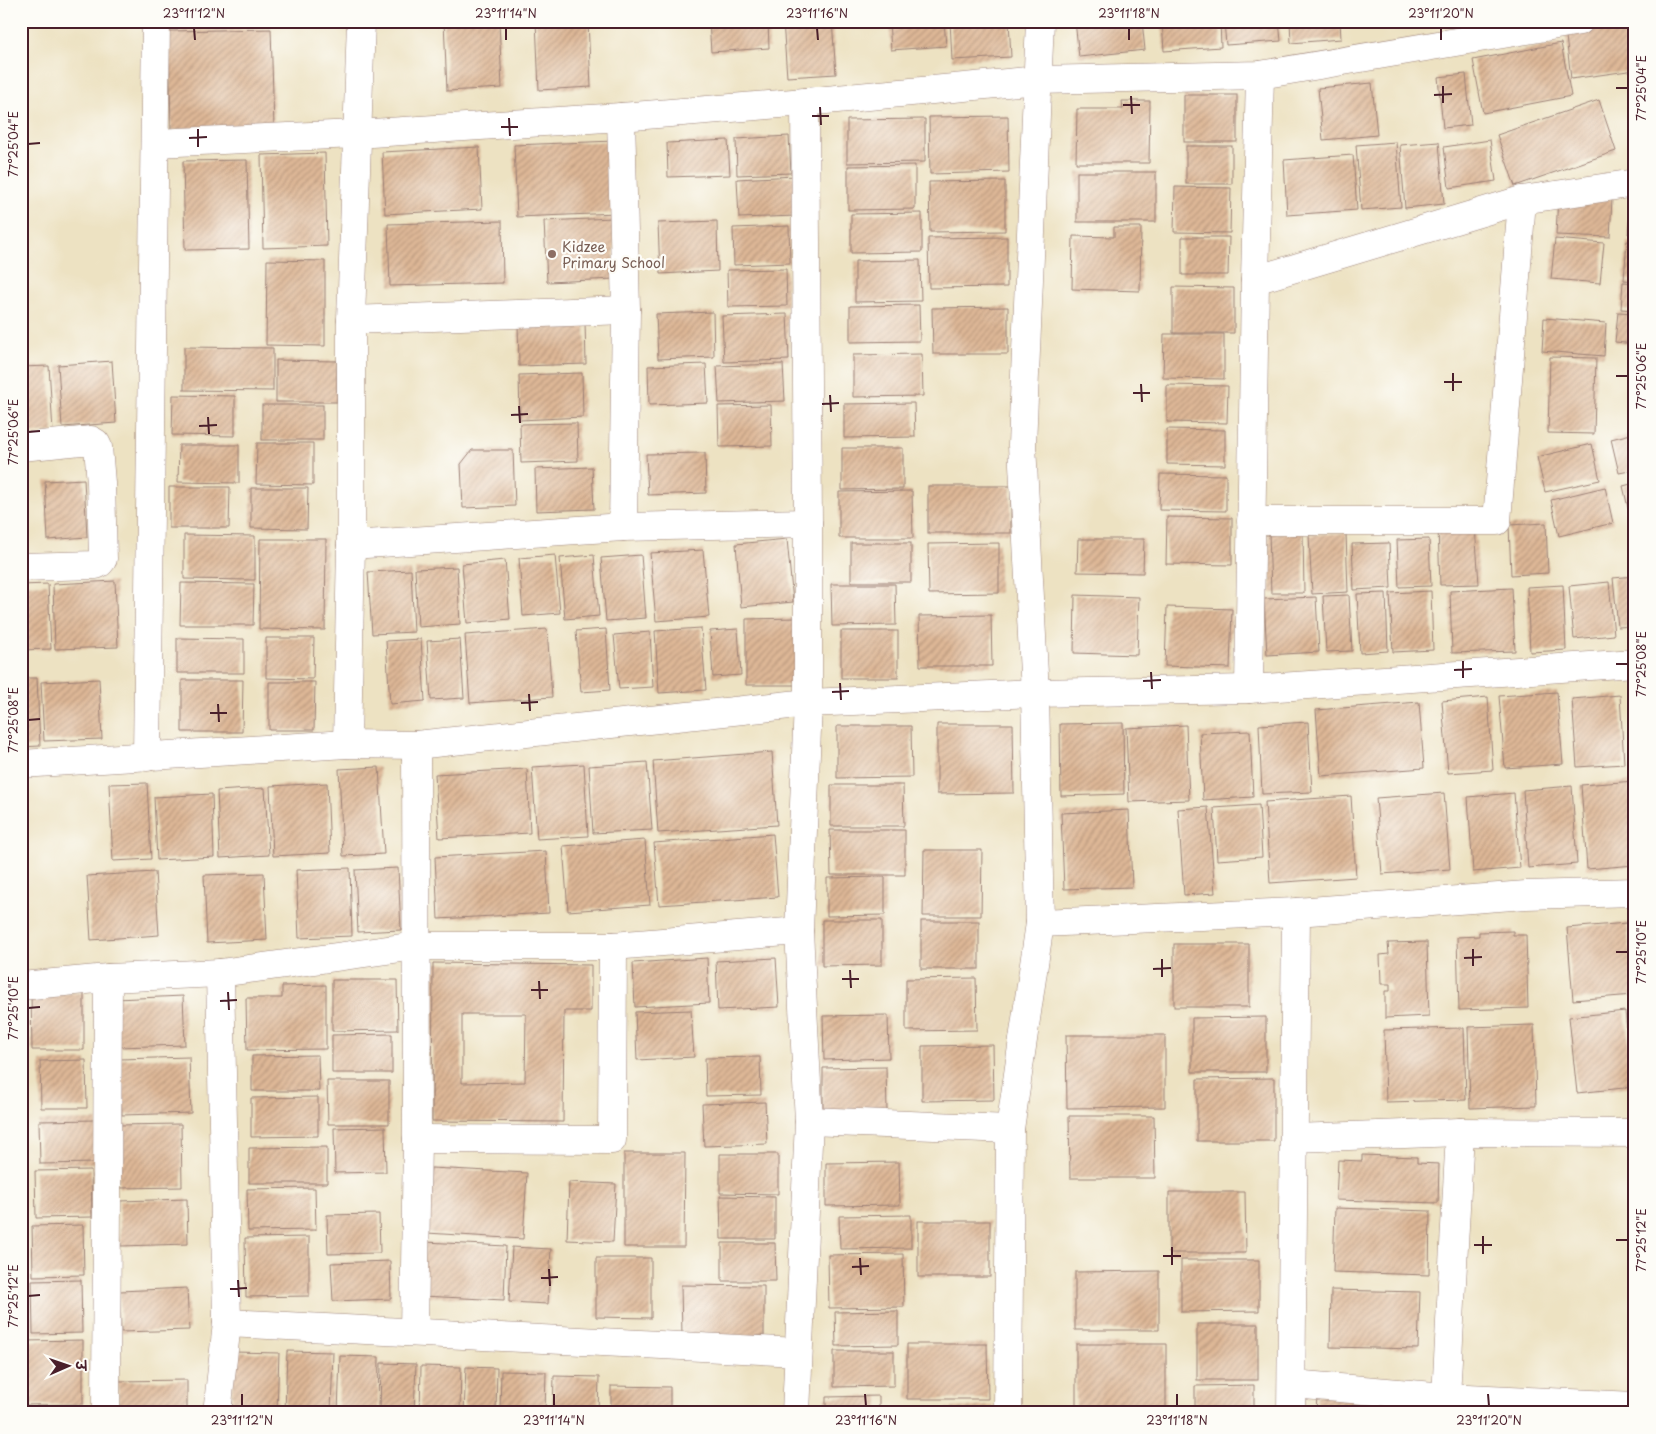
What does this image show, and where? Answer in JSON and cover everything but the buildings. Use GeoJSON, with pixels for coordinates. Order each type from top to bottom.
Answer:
{"type":"FeatureCollection","features":[{"type":"Feature","properties":{"kind":"street"},"geometry":{"type":"LineString","coordinates":[[147,757],[156,21]]}},
{"type":"Feature","properties":{"kind":"street"},"geometry":{"type":"LineString","coordinates":[[347,744],[351,545],[350,320],[361,21]]}},
{"type":"Feature","properties":{"kind":"street"},"geometry":{"type":"LineString","coordinates":[[1008,1413],[1010,1129],[1040,924],[1035,694],[1022,444],[1040,21]]}},
{"type":"Feature","properties":{"kind":"street"},"geometry":{"type":"LineString","coordinates":[[155,142],[356,134],[621,117],[1038,80],[1260,75],[1580,21]]}},
{"type":"Feature","properties":{"kind":"street"},"geometry":{"type":"LineString","coordinates":[[1249,689],[1260,75]]}},
{"type":"Feature","properties":{"kind":"street"},"geometry":{"type":"LineString","coordinates":[[796,1413],[809,1121],[799,931],[808,704],[805,102]]}},
{"type":"Feature","properties":{"kind":"street"},"geometry":{"type":"LineString","coordinates":[[621,117],[626,310],[623,528]]}},
{"type":"Feature","properties":{"kind":"street"},"geometry":{"type":"LineString","coordinates":[[1255,280],[1522,200],[1635,183]]}},
{"type":"Feature","properties":{"kind":"street"},"geometry":{"type":"LineString","coordinates":[[1252,520],[1496,521],[1522,200]]}},
{"type":"Feature","properties":{"kind":"street"},"geometry":{"type":"LineString","coordinates":[[350,320],[626,310]]}},
{"type":"Feature","properties":{"kind":"street"},"geometry":{"type":"LineString","coordinates":[[21,447],[91,440],[96,443],[101,483],[103,559],[100,563],[96,564],[21,567]]}},
{"type":"Feature","properties":{"kind":"street"},"geometry":{"type":"LineString","coordinates":[[351,545],[623,528],[808,523]]}},
{"type":"Feature","properties":{"kind":"street"},"geometry":{"type":"LineString","coordinates":[[21,764],[347,744],[416,745],[808,704],[1035,694],[1249,689],[1635,662]]}},
{"type":"Feature","properties":{"kind":"street"},"geometry":{"type":"LineString","coordinates":[[414,1332],[417,1139],[416,745]]}},
{"type":"Feature","properties":{"kind":"street"},"geometry":{"type":"LineString","coordinates":[[1040,924],[1296,912],[1526,895],[1635,892]]}},
{"type":"Feature","properties":{"kind":"street"},"geometry":{"type":"LineString","coordinates":[[1291,1413],[1296,912]]}},
{"type":"Feature","properties":{"kind":"street"},"geometry":{"type":"LineString","coordinates":[[21,986],[108,978],[220,973],[416,946],[613,946],[799,931]]}},
{"type":"Feature","properties":{"kind":"street"},"geometry":{"type":"LineString","coordinates":[[417,1139],[612,1140],[613,946]]}},
{"type":"Feature","properties":{"kind":"street"},"geometry":{"type":"LineString","coordinates":[[217,1413],[227,1323],[220,973]]}},
{"type":"Feature","properties":{"kind":"street"},"geometry":{"type":"LineString","coordinates":[[106,1413],[108,978]]}},
{"type":"Feature","properties":{"kind":"street"},"geometry":{"type":"LineString","coordinates":[[809,1121],[1010,1129]]}},
{"type":"Feature","properties":{"kind":"street"},"geometry":{"type":"LineString","coordinates":[[1294,1138],[1460,1132],[1635,1134]]}},
{"type":"Feature","properties":{"kind":"street"},"geometry":{"type":"LineString","coordinates":[[1446,1397],[1460,1132]]}},
{"type":"Feature","properties":{"kind":"street"},"geometry":{"type":"LineString","coordinates":[[227,1323],[798,1352]]}},
{"type":"Feature","properties":{"kind":"street"},"geometry":{"type":"LineString","coordinates":[[1292,1384],[1446,1397],[1635,1406]]}},
{"type":"Feature","properties":{"kind":"place","name":"Kidzee Primary School"},"geometry":{"type":"Point","coordinates":[552,254]}}]}
